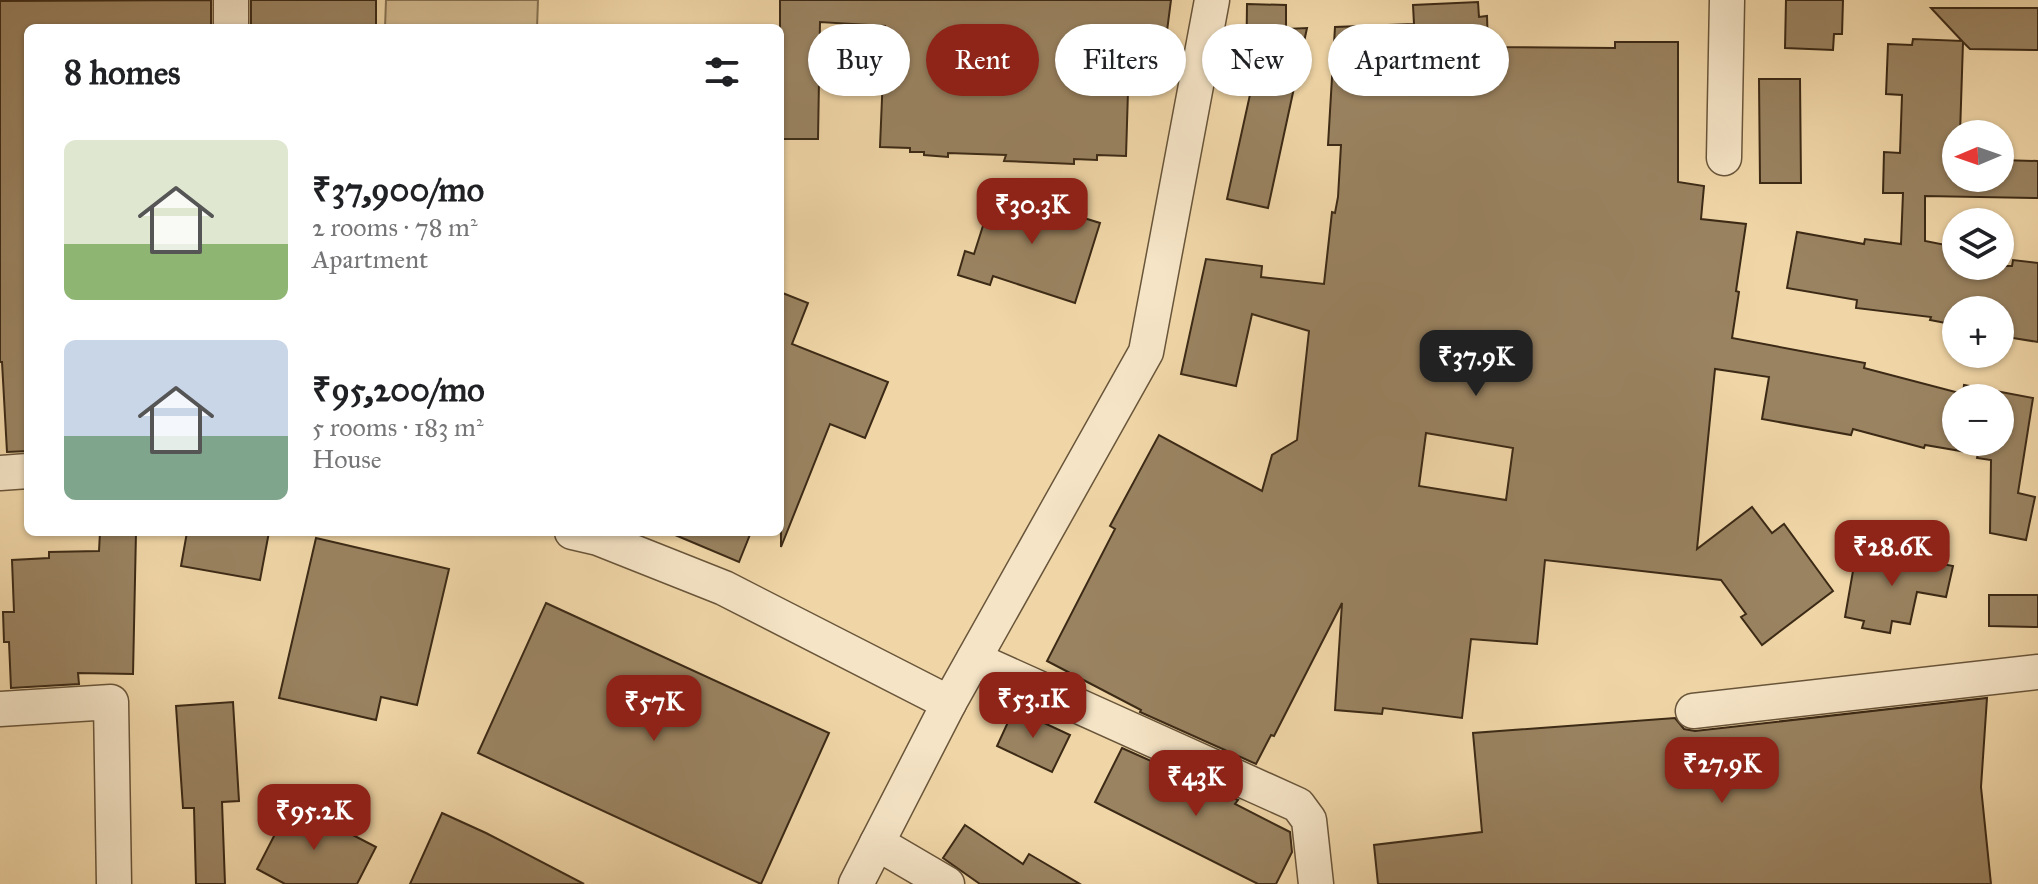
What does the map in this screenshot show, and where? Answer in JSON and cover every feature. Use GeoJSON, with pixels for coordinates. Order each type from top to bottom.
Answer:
{"type":"FeatureCollection","features":[{"type":"Feature","properties":{"kind":"street"},"geometry":{"type":"LineString","coordinates":[[231,0],[231,24]]}},
{"type":"Feature","properties":{"kind":"street"},"geometry":{"type":"LineString","coordinates":[[856,884],[949,703],[1146,352],[1212,0]]}},
{"type":"Feature","properties":{"kind":"street"},"geometry":{"type":"LineString","coordinates":[[1724,158],[1727,0]]}},
{"type":"Feature","properties":{"kind":"street"},"geometry":{"type":"LineString","coordinates":[[0,473],[24,471]]}},
{"type":"Feature","properties":{"kind":"street"},"geometry":{"type":"LineString","coordinates":[[589,536],[724,588],[949,703]]}},
{"type":"Feature","properties":{"kind":"street"},"geometry":{"type":"LineString","coordinates":[[974,659],[1298,805],[1309,820],[1316,884]]}},
{"type":"Feature","properties":{"kind":"street"},"geometry":{"type":"LineString","coordinates":[[1693,711],[2038,672]]}},
{"type":"Feature","properties":{"kind":"street"},"geometry":{"type":"LineString","coordinates":[[0,709],[111,702],[114,884]]}},
{"type":"Feature","properties":{"kind":"street"},"geometry":{"type":"LineString","coordinates":[[877,843],[947,884]]}},
{"type":"Feature","properties":{"kind":"shaded area"},"geometry":{"type":"Polygon","coordinates":[[[386,0],[538,0],[537,24],[385,24],[386,0]]]}},
{"type":"Feature","properties":{"kind":"building"},"geometry":{"type":"Polygon","coordinates":[[[211,0],[211,24],[24,24],[24,451],[7,452],[0,362],[0,1],[211,0]]]}},
{"type":"Feature","properties":{"kind":"building"},"geometry":{"type":"Polygon","coordinates":[[[251,0],[376,0],[376,24],[251,24],[251,0]]]}},
{"type":"Feature","properties":{"kind":"building"},"geometry":{"type":"Polygon","coordinates":[[[780,0],[1171,0],[1168,24],[1055,24],[1055,96],[1128,96],[1126,156],[1097,155],[1097,160],[1074,159],[1074,164],[1004,161],[1006,155],[924,155],[924,152],[910,152],[910,148],[880,147],[882,96],[910,96],[910,24],[808,24],[808,96],[819,96],[818,139],[784,139],[784,24],[780,24],[780,0]]]}},
{"type":"Feature","properties":{"kind":"building"},"geometry":{"type":"Polygon","coordinates":[[[1786,0],[1843,0],[1842,34],[1834,34],[1833,50],[1785,48],[1786,0]]]}},
{"type":"Feature","properties":{"kind":"building"},"geometry":{"type":"Polygon","coordinates":[[[1478,2],[1479,17],[1487,16],[1487,24],[1414,24],[1413,5],[1478,2]]]}},
{"type":"Feature","properties":{"kind":"building"},"geometry":{"type":"Polygon","coordinates":[[[1247,4],[1286,5],[1286,24],[1247,24],[1247,4]]]}},
{"type":"Feature","properties":{"kind":"building"},"geometry":{"type":"Polygon","coordinates":[[[1931,8],[2038,8],[2038,50],[1970,49],[1963,42],[1960,120],[1942,120],[1942,192],[2014,192],[2014,160],[2038,161],[2038,198],[1925,196],[1925,241],[1942,244],[1942,280],[2014,280],[2014,260],[2038,263],[2038,342],[2014,338],[2014,296],[1942,296],[1942,322],[1930,320],[1931,317],[1856,308],[1857,300],[1787,288],[1797,232],[1864,244],[1865,239],[1901,244],[1903,193],[1883,193],[1884,152],[1900,153],[1902,95],[1886,94],[1888,44],[1912,45],[1913,39],[1962,41],[1931,8]]]}},
{"type":"Feature","properties":{"kind":"building"},"geometry":{"type":"Polygon","coordinates":[[[1615,42],[1678,42],[1678,182],[1704,186],[1701,219],[1746,224],[1732,338],[1865,363],[1864,368],[1942,388],[1942,448],[1925,445],[1924,448],[1853,429],[1851,435],[1762,419],[1769,377],[1715,369],[1697,549],[1752,507],[1772,533],[1784,524],[1833,591],[1762,645],[1741,617],[1746,614],[1721,580],[1545,560],[1537,644],[1471,639],[1462,718],[1383,708],[1382,714],[1335,710],[1342,603],[1274,736],[1271,735],[1256,764],[1140,712],[1047,661],[1115,529],[1110,526],[1159,435],[1262,491],[1272,455],[1297,440],[1309,331],[1252,314],[1236,386],[1181,374],[1206,259],[1262,266],[1261,277],[1324,284],[1332,212],[1335,213],[1338,197],[1341,145],[1328,145],[1331,96],[1509,96],[1509,47],[1615,48],[1615,42]],[[1426,433],[1419,486],[1506,500],[1513,448],[1426,433]]]}},
{"type":"Feature","properties":{"kind":"building"},"geometry":{"type":"Polygon","coordinates":[[[1759,79],[1800,79],[1801,183],[1760,183],[1759,79]]]}},
{"type":"Feature","properties":{"kind":"building"},"geometry":{"type":"Polygon","coordinates":[[[1250,96],[1292,96],[1268,208],[1227,199],[1250,96]]]}},
{"type":"Feature","properties":{"kind":"building"},"geometry":{"type":"Polygon","coordinates":[[[996,185],[1066,208],[1071,214],[1100,223],[1075,303],[993,276],[990,285],[958,275],[965,251],[974,254],[996,185]]]}},
{"type":"Feature","properties":{"kind":"building"},"geometry":{"type":"Polygon","coordinates":[[[784,294],[808,303],[792,344],[888,382],[865,438],[830,424],[781,547],[781,536],[784,536],[784,294]]]}},
{"type":"Feature","properties":{"kind":"building"},"geometry":{"type":"Polygon","coordinates":[[[2014,394],[2033,398],[2018,493],[2035,497],[2026,540],[1990,533],[1991,460],[1977,458],[2014,456],[2014,394]]]}},
{"type":"Feature","properties":{"kind":"building"},"geometry":{"type":"Polygon","coordinates":[[[100,536],[136,536],[133,674],[78,673],[79,684],[11,688],[9,642],[4,642],[3,612],[14,612],[12,560],[49,558],[49,552],[99,551],[100,536]]]}},
{"type":"Feature","properties":{"kind":"building"},"geometry":{"type":"Polygon","coordinates":[[[186,536],[268,536],[260,580],[181,566],[186,536]]]}},
{"type":"Feature","properties":{"kind":"building"},"geometry":{"type":"Polygon","coordinates":[[[677,536],[749,536],[739,562],[677,536]]]}},
{"type":"Feature","properties":{"kind":"building"},"geometry":{"type":"Polygon","coordinates":[[[316,538],[449,569],[417,705],[381,697],[376,720],[279,698],[316,538]]]}},
{"type":"Feature","properties":{"kind":"building"},"geometry":{"type":"Polygon","coordinates":[[[1857,548],[1953,566],[1946,597],[1917,592],[1910,624],[1892,621],[1890,633],[1862,628],[1864,621],[1845,617],[1857,548]]]}},
{"type":"Feature","properties":{"kind":"building"},"geometry":{"type":"Polygon","coordinates":[[[1989,595],[2038,595],[2038,627],[1989,626],[1989,595]]]}},
{"type":"Feature","properties":{"kind":"building"},"geometry":{"type":"Polygon","coordinates":[[[546,603],[829,733],[761,884],[478,753],[546,603]]]}},
{"type":"Feature","properties":{"kind":"building"},"geometry":{"type":"Polygon","coordinates":[[[1987,698],[1981,787],[1991,884],[1378,884],[1374,845],[1482,832],[1473,733],[1675,718],[1684,729],[1695,731],[1987,698]]]}},
{"type":"Feature","properties":{"kind":"building"},"geometry":{"type":"Polygon","coordinates":[[[233,702],[239,801],[222,802],[225,884],[196,884],[194,808],[183,808],[176,706],[233,702]]]}},
{"type":"Feature","properties":{"kind":"building"},"geometry":{"type":"Polygon","coordinates":[[[1014,709],[1070,735],[1052,772],[997,746],[1014,709]]]}},
{"type":"Feature","properties":{"kind":"building"},"geometry":{"type":"Polygon","coordinates":[[[1122,748],[1238,800],[1235,804],[1290,832],[1292,852],[1276,884],[1258,884],[1095,802],[1122,748]]]}},
{"type":"Feature","properties":{"kind":"building"},"geometry":{"type":"Polygon","coordinates":[[[291,803],[376,847],[357,884],[285,884],[257,869],[291,803]]]}},
{"type":"Feature","properties":{"kind":"building"},"geometry":{"type":"Polygon","coordinates":[[[442,813],[486,833],[584,884],[410,884],[442,813]]]}},
{"type":"Feature","properties":{"kind":"building"},"geometry":{"type":"Polygon","coordinates":[[[965,825],[1023,864],[1029,854],[1080,884],[980,884],[943,858],[965,825]]]}}]}
